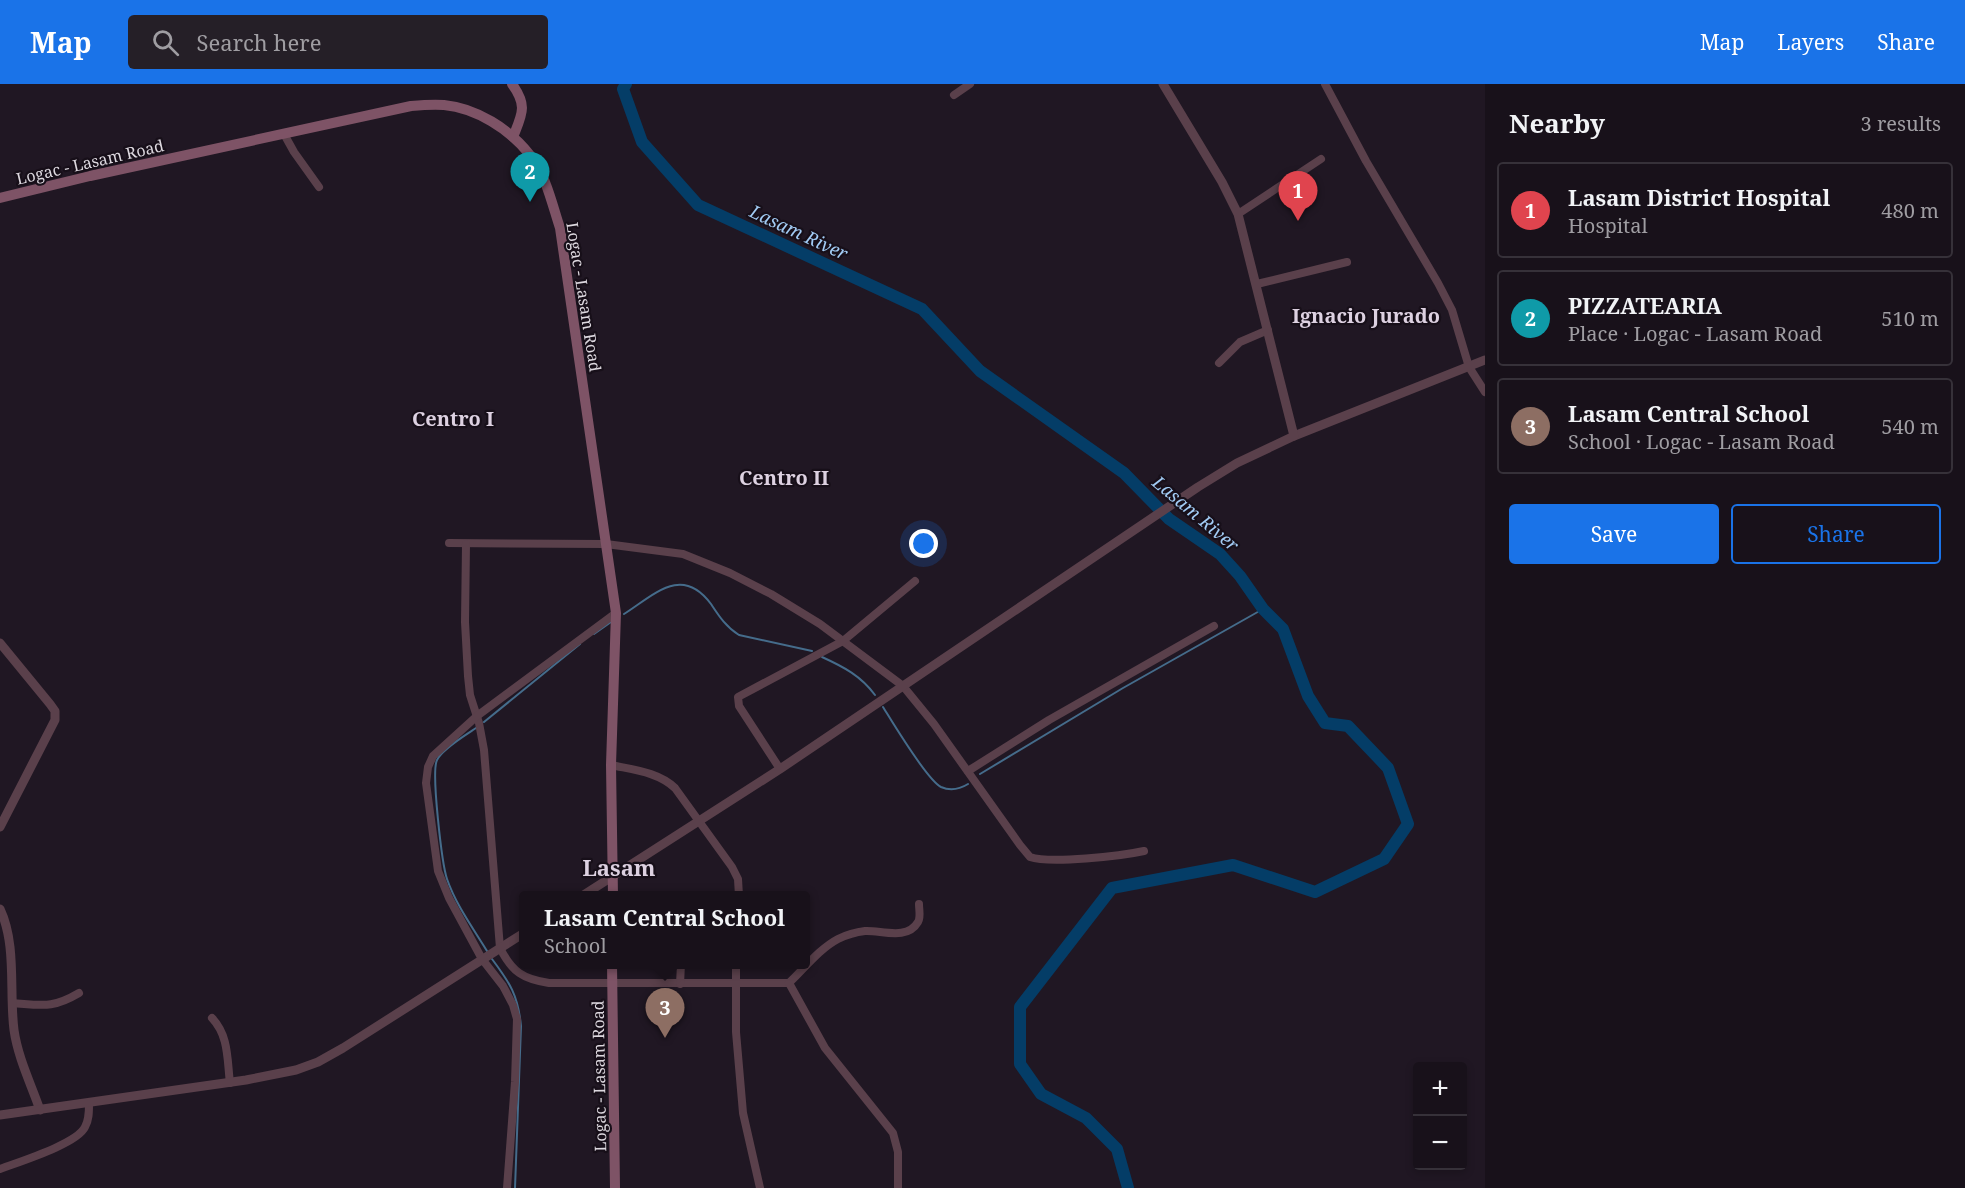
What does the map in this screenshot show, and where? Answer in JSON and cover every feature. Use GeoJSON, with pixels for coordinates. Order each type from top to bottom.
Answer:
{"type":"FeatureCollection","features":[{"type":"Feature","properties":{"kind":"main road"},"geometry":{"type":"LineString","coordinates":[[512,84],[523,100],[523,110],[513,137]]}},
{"type":"Feature","properties":{"kind":"main road","name":"Logac - Lasam Road"},"geometry":{"type":"LineString","coordinates":[[0,198],[90,176],[411,106],[442,104],[463,108],[492,122],[513,137],[531,156],[544,182],[560,228],[616,613],[611,765],[613,891]]}},
{"type":"Feature","properties":{"kind":"main road","name":"Logac - Lasam Road"},"geometry":{"type":"LineString","coordinates":[[612,969],[615,1188]]}},
{"type":"Feature","properties":{"kind":"street"},"geometry":{"type":"LineString","coordinates":[[954,95],[970,84]]}},
{"type":"Feature","properties":{"kind":"street"},"geometry":{"type":"LineString","coordinates":[[1163,84],[1222,182],[1238,214],[1294,436]]}},
{"type":"Feature","properties":{"kind":"street"},"geometry":{"type":"LineString","coordinates":[[1325,84],[1366,161],[1452,310],[1469,367],[1485,393]]}},
{"type":"Feature","properties":{"kind":"street"},"geometry":{"type":"LineString","coordinates":[[284,134],[319,187]]}},
{"type":"Feature","properties":{"kind":"street"},"geometry":{"type":"LineString","coordinates":[[1238,214],[1321,159]]}},
{"type":"Feature","properties":{"kind":"street"},"geometry":{"type":"LineString","coordinates":[[1257,284],[1347,262]]}},
{"type":"Feature","properties":{"kind":"street"},"geometry":{"type":"LineString","coordinates":[[1219,363],[1240,342],[1268,330]]}},
{"type":"Feature","properties":{"kind":"street"},"geometry":{"type":"LineString","coordinates":[[589,891],[780,769],[1198,487],[1237,464],[1294,436],[1485,360]]}},
{"type":"Feature","properties":{"kind":"street"},"geometry":{"type":"LineString","coordinates":[[449,543],[606,544],[683,554],[730,573],[791,606],[903,686],[1030,857],[1049,859],[1108,857],[1144,851]]}},
{"type":"Feature","properties":{"kind":"street"},"geometry":{"type":"LineString","coordinates":[[466,544],[465,622],[468,676],[470,695],[484,750],[500,948],[505,959],[529,980],[549,983],[789,983],[804,969]]}},
{"type":"Feature","properties":{"kind":"street"},"geometry":{"type":"LineString","coordinates":[[780,769],[739,705],[738,697],[843,641],[915,581]]}},
{"type":"Feature","properties":{"kind":"street"},"geometry":{"type":"LineString","coordinates":[[507,1188],[517,1019],[503,986],[482,959],[449,898],[438,871],[426,783],[428,767],[433,756],[477,716],[616,613]]}},
{"type":"Feature","properties":{"kind":"street"},"geometry":{"type":"LineString","coordinates":[[968,771],[1049,720],[1214,626]]}},
{"type":"Feature","properties":{"kind":"street"},"geometry":{"type":"LineString","coordinates":[[0,643],[55,711],[55,720],[0,827]]}},
{"type":"Feature","properties":{"kind":"street"},"geometry":{"type":"LineString","coordinates":[[611,765],[666,779],[699,821],[738,879],[739,891]]}},
{"type":"Feature","properties":{"kind":"street"},"geometry":{"type":"LineString","coordinates":[[810,963],[830,944],[840,939],[865,931],[896,934],[911,929],[919,920],[919,904]]}},
{"type":"Feature","properties":{"kind":"street"},"geometry":{"type":"LineString","coordinates":[[0,909],[18,1049],[40,1110]]}},
{"type":"Feature","properties":{"kind":"street"},"geometry":{"type":"LineString","coordinates":[[0,1115],[230,1083],[296,1070],[318,1062],[343,1048],[519,936]]}},
{"type":"Feature","properties":{"kind":"street"},"geometry":{"type":"LineString","coordinates":[[680,984],[681,969]]}},
{"type":"Feature","properties":{"kind":"street"},"geometry":{"type":"LineString","coordinates":[[736,969],[736,1032],[744,1113],[760,1188]]}},
{"type":"Feature","properties":{"kind":"street"},"geometry":{"type":"LineString","coordinates":[[789,983],[825,1048],[893,1133],[898,1152],[898,1188]]}},
{"type":"Feature","properties":{"kind":"street"},"geometry":{"type":"LineString","coordinates":[[12,1003],[56,1004],[79,993]]}},
{"type":"Feature","properties":{"kind":"street"},"geometry":{"type":"LineString","coordinates":[[212,1018],[225,1039],[230,1083]]}},
{"type":"Feature","properties":{"kind":"street"},"geometry":{"type":"LineString","coordinates":[[0,1169],[74,1138],[85,1127],[89,1104]]}},
{"type":"Feature","properties":{"kind":"waterway","name":"Lasam River"},"geometry":{"type":"LineString","coordinates":[[626,84],[623,89],[642,142],[698,205],[922,309],[980,371],[1124,473],[1169,519],[1220,554],[1240,576],[1263,609],[1283,629],[1308,696],[1325,723],[1348,726],[1388,768],[1408,824],[1384,859],[1315,892],[1233,865],[1112,888],[1020,1007],[1020,1064],[1041,1094],[1086,1118],[1117,1149],[1128,1188]]}},
{"type":"Feature","properties":{"kind":"waterway"},"geometry":{"type":"LineString","coordinates":[[624,614],[668,587],[690,586],[700,592],[727,625],[739,635],[812,651]]}},
{"type":"Feature","properties":{"kind":"waterway"},"geometry":{"type":"LineString","coordinates":[[980,774],[1123,688],[1263,609]]}},
{"type":"Feature","properties":{"kind":"waterway"},"geometry":{"type":"LineString","coordinates":[[594,634],[611,622]]}},
{"type":"Feature","properties":{"kind":"waterway"},"geometry":{"type":"LineString","coordinates":[[484,722],[580,644]]}},
{"type":"Feature","properties":{"kind":"waterway"},"geometry":{"type":"LineString","coordinates":[[822,657],[852,673],[875,695]]}},
{"type":"Feature","properties":{"kind":"waterway"},"geometry":{"type":"LineString","coordinates":[[883,707],[910,750],[935,782],[941,787],[951,789],[968,784]]}},
{"type":"Feature","properties":{"kind":"waterway"},"geometry":{"type":"LineString","coordinates":[[476,728],[455,742],[440,756],[437,760],[435,782],[440,838],[447,879],[460,907],[487,951]]}},
{"type":"Feature","properties":{"kind":"waterway"},"geometry":{"type":"LineString","coordinates":[[492,959],[512,990],[518,1006],[521,1026],[515,1188]]}},
{"type":"Feature","properties":{"kind":"place","name":"PIZZATEARIA"},"geometry":{"type":"Point","coordinates":[530,202]}},
{"type":"Feature","properties":{"kind":"place","name":"Lasam District Hospital"},"geometry":{"type":"Point","coordinates":[1298,221]}},
{"type":"Feature","properties":{"kind":"place","name":"Lasam Central School"},"geometry":{"type":"Point","coordinates":[665,1038]}},
{"type":"Feature","properties":{"kind":"district","name":"Ignacio Jurado"},"geometry":{"type":"Point","coordinates":[1366,315]}},
{"type":"Feature","properties":{"kind":"district","name":"Centro I"},"geometry":{"type":"Point","coordinates":[453,418]}},
{"type":"Feature","properties":{"kind":"district","name":"Centro II"},"geometry":{"type":"Point","coordinates":[784,477]}},
{"type":"Feature","properties":{"kind":"district","name":"Lasam"},"geometry":{"type":"Point","coordinates":[619,867]}}]}
